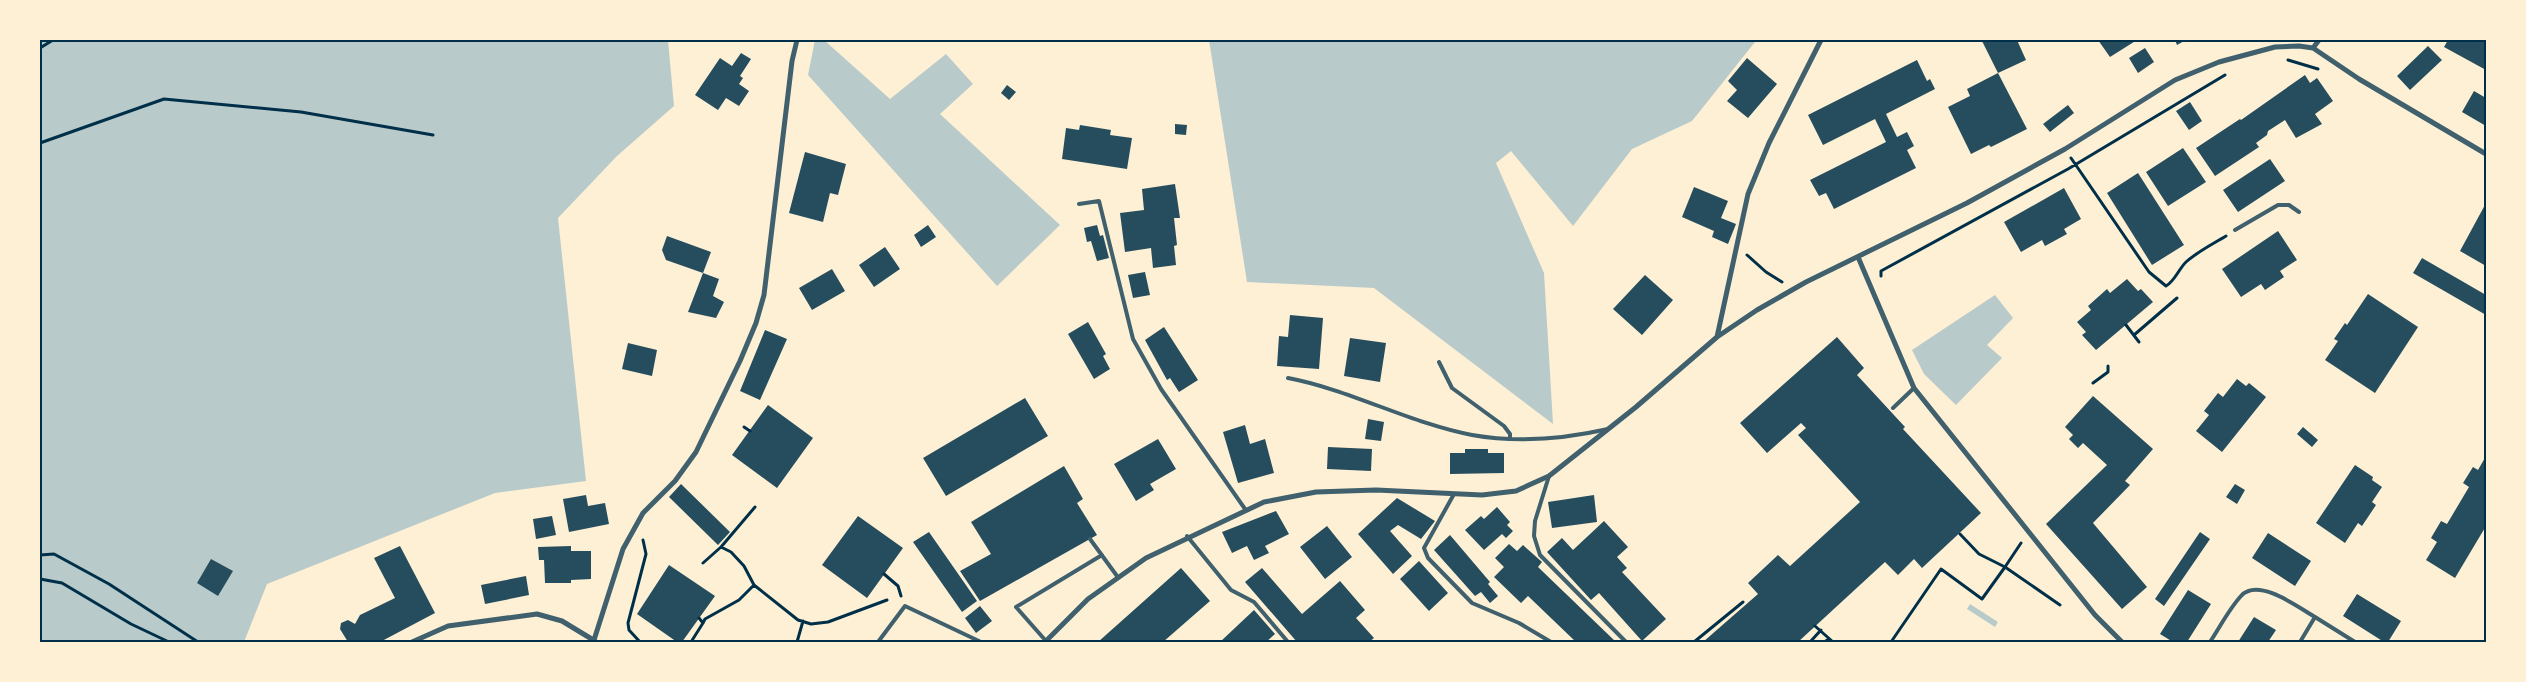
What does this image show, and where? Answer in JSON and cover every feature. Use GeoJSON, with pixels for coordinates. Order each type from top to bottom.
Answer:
{"type":"FeatureCollection","features":[{"type":"Feature","properties":{"kind":"street"},"geometry":{"type":"LineString","coordinates":[[412,642],[448,626],[537,614],[562,620],[594,641],[623,549],[643,514],[674,482],[696,452],[740,361],[756,322],[764,295],[792,61],[797,40]]}},
{"type":"Feature","properties":{"kind":"street"},"geometry":{"type":"LineString","coordinates":[[1717,337],[1748,194],[1769,143],[1821,40]]}},
{"type":"Feature","properties":{"kind":"street"},"geometry":{"type":"LineString","coordinates":[[2313,48],[2319,40]]}},
{"type":"Feature","properties":{"kind":"street"},"geometry":{"type":"LineString","coordinates":[[1046,642],[1088,599],[1117,576],[1187,536],[1264,502],[1316,492],[1376,490],[1482,495],[1516,491],[1549,476],[1609,429],[1717,337],[1757,310],[1967,202],[2065,149],[2175,80],[2219,62],[2275,47],[2299,46],[2313,48],[2359,79],[2486,154]]}},
{"type":"Feature","properties":{"kind":"street"},"geometry":{"type":"LineString","coordinates":[[1858,257],[1914,388],[2095,615],[2122,642]]}},
{"type":"Feature","properties":{"kind":"lane"},"geometry":{"type":"LineString","coordinates":[[1079,204],[1099,201],[1133,339],[1161,389],[1245,509]]}},
{"type":"Feature","properties":{"kind":"lane"},"geometry":{"type":"LineString","coordinates":[[2235,230],[2278,205],[2289,205],[2298,212]]}},
{"type":"Feature","properties":{"kind":"lane"},"geometry":{"type":"LineString","coordinates":[[1438,362],[1452,388],[1504,426],[1510,434],[1510,439]]}},
{"type":"Feature","properties":{"kind":"lane"},"geometry":{"type":"LineString","coordinates":[[1288,378],[1320,384],[1411,418],[1472,435],[1510,439],[1571,437],[1609,429]]}},
{"type":"Feature","properties":{"kind":"lane"},"geometry":{"type":"LineString","coordinates":[[1893,408],[1914,388]]}},
{"type":"Feature","properties":{"kind":"lane"},"geometry":{"type":"LineString","coordinates":[[1549,476],[1535,521],[1534,536],[1540,554],[1626,642]]}},
{"type":"Feature","properties":{"kind":"lane"},"geometry":{"type":"LineString","coordinates":[[1454,494],[1424,548],[1428,558],[1472,603],[1519,623],[1551,642]]}},
{"type":"Feature","properties":{"kind":"lane"},"geometry":{"type":"LineString","coordinates":[[1187,536],[1231,590],[1254,602],[1288,642]]}},
{"type":"Feature","properties":{"kind":"lane"},"geometry":{"type":"LineString","coordinates":[[1090,539],[1117,576]]}},
{"type":"Feature","properties":{"kind":"lane"},"geometry":{"type":"LineString","coordinates":[[1046,642],[1016,607],[1102,555]]}},
{"type":"Feature","properties":{"kind":"lane"},"geometry":{"type":"LineString","coordinates":[[2210,642],[2241,595],[2253,589],[2267,592],[2286,600],[2355,642]]}},
{"type":"Feature","properties":{"kind":"lane"},"geometry":{"type":"LineString","coordinates":[[878,642],[905,606],[981,642]]}},
{"type":"Feature","properties":{"kind":"lane"},"geometry":{"type":"LineString","coordinates":[[2300,642],[2315,617]]}},
{"type":"Feature","properties":{"kind":"path"},"geometry":{"type":"LineString","coordinates":[[40,48],[52,40]]}},
{"type":"Feature","properties":{"kind":"path"},"geometry":{"type":"LineString","coordinates":[[2282,59],[2313,66],[2320,70]]}},
{"type":"Feature","properties":{"kind":"path"},"geometry":{"type":"LineString","coordinates":[[1881,283],[1882,271],[2076,164],[2226,74]]}},
{"type":"Feature","properties":{"kind":"path"},"geometry":{"type":"LineString","coordinates":[[40,143],[164,99],[301,112],[433,135]]}},
{"type":"Feature","properties":{"kind":"path"},"geometry":{"type":"LineString","coordinates":[[2065,149],[2149,272],[2166,286],[2172,283],[2176,272],[2187,261],[2235,230]]}},
{"type":"Feature","properties":{"kind":"path"},"geometry":{"type":"LineString","coordinates":[[1737,245],[1766,272],[1793,290]]}},
{"type":"Feature","properties":{"kind":"path"},"geometry":{"type":"LineString","coordinates":[[2134,335],[2177,298]]}},
{"type":"Feature","properties":{"kind":"path"},"geometry":{"type":"LineString","coordinates":[[2126,325],[2139,342]]}},
{"type":"Feature","properties":{"kind":"path"},"geometry":{"type":"LineString","coordinates":[[2093,383],[2108,372],[2108,366]]}},
{"type":"Feature","properties":{"kind":"path"},"geometry":{"type":"LineString","coordinates":[[744,427],[750,431]]}},
{"type":"Feature","properties":{"kind":"path"},"geometry":{"type":"LineString","coordinates":[[703,563],[721,547],[755,507]]}},
{"type":"Feature","properties":{"kind":"path"},"geometry":{"type":"LineString","coordinates":[[1891,642],[1941,569],[1982,598],[2029,532]]}},
{"type":"Feature","properties":{"kind":"path"},"geometry":{"type":"LineString","coordinates":[[640,642],[629,630],[628,623],[646,554],[643,540],[645,533]]}},
{"type":"Feature","properties":{"kind":"path"},"geometry":{"type":"LineString","coordinates":[[1960,534],[1979,554],[2005,567],[2060,605]]}},
{"type":"Feature","properties":{"kind":"path"},"geometry":{"type":"LineString","coordinates":[[721,547],[731,552],[744,566],[754,585],[803,621],[812,624],[828,622],[887,600]]}},
{"type":"Feature","properties":{"kind":"path"},"geometry":{"type":"LineString","coordinates":[[40,555],[54,554],[109,584],[198,642]]}},
{"type":"Feature","properties":{"kind":"path"},"geometry":{"type":"LineString","coordinates":[[884,574],[898,586],[905,606]]}},
{"type":"Feature","properties":{"kind":"path"},"geometry":{"type":"LineString","coordinates":[[40,579],[62,583],[131,624],[169,642]]}},
{"type":"Feature","properties":{"kind":"path"},"geometry":{"type":"LineString","coordinates":[[691,642],[705,619],[738,600],[754,585]]}},
{"type":"Feature","properties":{"kind":"path"},"geometry":{"type":"LineString","coordinates":[[1694,642],[1743,602]]}},
{"type":"Feature","properties":{"kind":"path"},"geometry":{"type":"LineString","coordinates":[[699,618],[703,623]]}},
{"type":"Feature","properties":{"kind":"path"},"geometry":{"type":"LineString","coordinates":[[797,642],[803,621]]}},
{"type":"Feature","properties":{"kind":"path"},"geometry":{"type":"LineString","coordinates":[[1815,626],[1833,642]]}},
{"type":"Feature","properties":{"kind":"path"},"geometry":{"type":"LineString","coordinates":[[1810,642],[1821,630]]}},
{"type":"Feature","properties":{"kind":"path"},"geometry":{"type":"LineString","coordinates":[[1824,642],[1829,639]]}},
{"type":"Feature","properties":{"kind":"shaded area"},"geometry":{"type":"Polygon","coordinates":[[[40,40],[668,40],[674,106],[617,156],[558,218],[586,481],[495,493],[267,584],[244,642],[40,642],[40,40]]]}},
{"type":"Feature","properties":{"kind":"shaded area"},"geometry":{"type":"Polygon","coordinates":[[[815,40],[824,40],[890,99],[946,54],[973,84],[940,114],[1060,225],[997,286],[808,75],[815,40]]]}},
{"type":"Feature","properties":{"kind":"shaded area"},"geometry":{"type":"Polygon","coordinates":[[[1209,40],[1761,40],[1755,42],[1692,121],[1632,149],[1573,226],[1511,151],[1496,163],[1544,273],[1553,424],[1374,288],[1247,282],[1209,40]]]}},
{"type":"Feature","properties":{"kind":"shaded area"},"geometry":{"type":"Polygon","coordinates":[[[1995,295],[2013,318],[1987,345],[2002,358],[1956,405],[1924,374],[1912,350],[1995,295]]]}},
{"type":"Feature","properties":{"kind":"shaded area"},"geometry":{"type":"Polygon","coordinates":[[[1970,604],[1998,622],[1995,627],[1967,609],[1970,604]]]}},
{"type":"Feature","properties":{"kind":"building"},"geometry":{"type":"Polygon","coordinates":[[[2017,40],[2026,60],[1998,73],[1982,41],[2017,40]]]}},
{"type":"Feature","properties":{"kind":"building"},"geometry":{"type":"Polygon","coordinates":[[[2098,40],[2137,40],[2110,57],[2098,40]]]}},
{"type":"Feature","properties":{"kind":"building"},"geometry":{"type":"Polygon","coordinates":[[[2175,40],[2186,40],[2177,45],[2175,40]]]}},
{"type":"Feature","properties":{"kind":"building"},"geometry":{"type":"Polygon","coordinates":[[[2448,40],[2486,40],[2486,70],[2444,47],[2448,40]]]}},
{"type":"Feature","properties":{"kind":"building"},"geometry":{"type":"Polygon","coordinates":[[[2428,46],[2442,60],[2410,90],[2397,76],[2428,46]]]}},
{"type":"Feature","properties":{"kind":"building"},"geometry":{"type":"Polygon","coordinates":[[[2145,48],[2154,62],[2138,73],[2129,58],[2145,48]]]}},
{"type":"Feature","properties":{"kind":"building"},"geometry":{"type":"Polygon","coordinates":[[[741,53],[751,59],[740,76],[743,78],[739,84],[749,91],[739,106],[726,98],[718,110],[695,95],[720,58],[732,66],[741,53]]]}},
{"type":"Feature","properties":{"kind":"building"},"geometry":{"type":"Polygon","coordinates":[[[1747,58],[1777,84],[1748,118],[1727,101],[1737,90],[1728,81],[1747,58]]]}},
{"type":"Feature","properties":{"kind":"building"},"geometry":{"type":"Polygon","coordinates":[[[1917,60],[1927,81],[1930,79],[1935,89],[1886,114],[1897,137],[1907,132],[1914,146],[1907,150],[1916,168],[1834,209],[1826,193],[1819,196],[1810,180],[1886,142],[1875,119],[1823,145],[1808,115],[1917,60]]]}},
{"type":"Feature","properties":{"kind":"building"},"geometry":{"type":"Polygon","coordinates":[[[1998,73],[2027,129],[1991,147],[1989,145],[1971,154],[1948,107],[1970,96],[1967,89],[1998,73]]]}},
{"type":"Feature","properties":{"kind":"building"},"geometry":{"type":"Polygon","coordinates":[[[2305,75],[2310,83],[2317,78],[2333,101],[2315,114],[2322,124],[2296,138],[2285,120],[2268,131],[2267,135],[2256,143],[2259,147],[2215,176],[2196,148],[2241,120],[2305,75]]]}},
{"type":"Feature","properties":{"kind":"building"},"geometry":{"type":"Polygon","coordinates":[[[1007,85],[1016,92],[1009,100],[1001,93],[1007,85]]]}},
{"type":"Feature","properties":{"kind":"building"},"geometry":{"type":"Polygon","coordinates":[[[2474,91],[2486,98],[2486,126],[2462,112],[2474,91]]]}},
{"type":"Feature","properties":{"kind":"building"},"geometry":{"type":"Polygon","coordinates":[[[2190,102],[2202,121],[2189,130],[2176,111],[2190,102]]]}},
{"type":"Feature","properties":{"kind":"building"},"geometry":{"type":"Polygon","coordinates":[[[2068,105],[2074,113],[2050,132],[2043,124],[2068,105]]]}},
{"type":"Feature","properties":{"kind":"building"},"geometry":{"type":"Polygon","coordinates":[[[1175,124],[1187,125],[1186,135],[1175,134],[1175,124]]]}},
{"type":"Feature","properties":{"kind":"building"},"geometry":{"type":"Polygon","coordinates":[[[1080,125],[1111,130],[1110,135],[1132,138],[1127,169],[1062,159],[1066,128],[1079,130],[1080,125]]]}},
{"type":"Feature","properties":{"kind":"building"},"geometry":{"type":"Polygon","coordinates":[[[2183,148],[2206,182],[2168,206],[2146,172],[2183,148]]]}},
{"type":"Feature","properties":{"kind":"building"},"geometry":{"type":"Polygon","coordinates":[[[805,152],[846,164],[838,195],[830,193],[823,222],[789,213],[805,152]]]}},
{"type":"Feature","properties":{"kind":"building"},"geometry":{"type":"Polygon","coordinates":[[[2270,159],[2285,181],[2238,212],[2223,190],[2270,159]]]}},
{"type":"Feature","properties":{"kind":"building"},"geometry":{"type":"Polygon","coordinates":[[[2138,173],[2184,245],[2152,265],[2107,193],[2138,173]]]}},
{"type":"Feature","properties":{"kind":"building"},"geometry":{"type":"Polygon","coordinates":[[[1175,184],[1180,218],[1174,218],[1177,245],[1174,246],[1176,265],[1153,268],[1151,248],[1125,252],[1120,213],[1144,210],[1142,189],[1175,184]]]}},
{"type":"Feature","properties":{"kind":"building"},"geometry":{"type":"Polygon","coordinates":[[[1694,187],[1728,201],[1721,218],[1736,224],[1728,244],[1712,237],[1714,231],[1682,217],[1694,187]]]}},
{"type":"Feature","properties":{"kind":"building"},"geometry":{"type":"Polygon","coordinates":[[[2064,188],[2081,219],[2064,229],[2067,234],[2045,246],[2042,240],[2021,252],[2004,222],[2064,188]]]}},
{"type":"Feature","properties":{"kind":"building"},"geometry":{"type":"Polygon","coordinates":[[[2486,203],[2486,266],[2460,251],[2486,203]]]}},
{"type":"Feature","properties":{"kind":"building"},"geometry":{"type":"Polygon","coordinates":[[[928,225],[936,237],[921,247],[914,235],[928,225]]]}},
{"type":"Feature","properties":{"kind":"building"},"geometry":{"type":"Polygon","coordinates":[[[1097,225],[1100,236],[1103,235],[1109,258],[1097,261],[1091,241],[1087,242],[1084,228],[1097,225]]]}},
{"type":"Feature","properties":{"kind":"building"},"geometry":{"type":"Polygon","coordinates":[[[2278,231],[2297,260],[2280,271],[2284,277],[2265,290],[2261,284],[2241,297],[2222,269],[2278,231]]]}},
{"type":"Feature","properties":{"kind":"building"},"geometry":{"type":"Polygon","coordinates":[[[667,236],[711,252],[703,273],[666,260],[662,250],[667,236]]]}},
{"type":"Feature","properties":{"kind":"building"},"geometry":{"type":"Polygon","coordinates":[[[885,247],[900,269],[874,287],[859,265],[885,247]]]}},
{"type":"Feature","properties":{"kind":"building"},"geometry":{"type":"Polygon","coordinates":[[[2422,258],[2486,295],[2486,315],[2413,273],[2422,258]]]}},
{"type":"Feature","properties":{"kind":"building"},"geometry":{"type":"Polygon","coordinates":[[[832,269],[845,291],[812,310],[799,288],[832,269]]]}},
{"type":"Feature","properties":{"kind":"building"},"geometry":{"type":"Polygon","coordinates":[[[1145,272],[1150,295],[1133,298],[1128,275],[1145,272]]]}},
{"type":"Feature","properties":{"kind":"building"},"geometry":{"type":"Polygon","coordinates":[[[703,273],[719,279],[713,296],[724,302],[716,318],[688,312],[703,273]]]}},
{"type":"Feature","properties":{"kind":"building"},"geometry":{"type":"Polygon","coordinates":[[[1645,275],[1673,300],[1642,335],[1613,309],[1645,275]]]}},
{"type":"Feature","properties":{"kind":"building"},"geometry":{"type":"Polygon","coordinates":[[[2127,279],[2138,291],[2141,289],[2153,302],[2096,350],[2082,335],[2086,332],[2077,322],[2091,310],[2088,306],[2107,289],[2110,293],[2127,279]]]}},
{"type":"Feature","properties":{"kind":"building"},"geometry":{"type":"Polygon","coordinates":[[[2368,294],[2418,327],[2375,393],[2325,360],[2338,341],[2334,339],[2345,323],[2347,325],[2368,294]]]}},
{"type":"Feature","properties":{"kind":"building"},"geometry":{"type":"Polygon","coordinates":[[[1290,315],[1323,318],[1319,369],[1277,366],[1279,336],[1288,337],[1290,315]]]}},
{"type":"Feature","properties":{"kind":"building"},"geometry":{"type":"Polygon","coordinates":[[[1088,322],[1106,354],[1103,356],[1110,369],[1094,379],[1068,334],[1088,322]]]}},
{"type":"Feature","properties":{"kind":"building"},"geometry":{"type":"Polygon","coordinates":[[[1164,327],[1198,380],[1179,392],[1170,378],[1167,380],[1145,340],[1164,327]]]}},
{"type":"Feature","properties":{"kind":"building"},"geometry":{"type":"Polygon","coordinates":[[[765,330],[787,339],[760,400],[740,391],[765,330]]]}},
{"type":"Feature","properties":{"kind":"building"},"geometry":{"type":"Polygon","coordinates":[[[1837,337],[1864,368],[1857,375],[1905,427],[1903,429],[1981,513],[1922,568],[1914,559],[1898,575],[1885,562],[1798,642],[1703,642],[1758,594],[1748,583],[1778,555],[1790,566],[1860,502],[1798,435],[1806,428],[1801,423],[1767,453],[1740,423],[1837,337]]]}},
{"type":"Feature","properties":{"kind":"building"},"geometry":{"type":"Polygon","coordinates":[[[1350,338],[1386,343],[1380,382],[1344,376],[1350,338]]]}},
{"type":"Feature","properties":{"kind":"building"},"geometry":{"type":"Polygon","coordinates":[[[628,343],[657,350],[652,376],[622,369],[628,343]]]}},
{"type":"Feature","properties":{"kind":"building"},"geometry":{"type":"Polygon","coordinates":[[[2237,379],[2246,386],[2249,383],[2266,397],[2222,452],[2196,431],[2209,415],[2204,411],[2218,393],[2223,397],[2237,379]]]}},
{"type":"Feature","properties":{"kind":"building"},"geometry":{"type":"Polygon","coordinates":[[[2093,396],[2153,449],[2125,481],[2130,485],[2093,523],[2147,587],[2122,609],[2046,524],[2107,465],[2083,443],[2078,448],[2069,439],[2073,435],[2065,427],[2093,396]]]}},
{"type":"Feature","properties":{"kind":"building"},"geometry":{"type":"Polygon","coordinates":[[[1025,398],[1048,436],[946,496],[923,458],[1025,398]]]}},
{"type":"Feature","properties":{"kind":"building"},"geometry":{"type":"Polygon","coordinates":[[[768,405],[813,438],[777,488],[732,455],[768,405]]]}},
{"type":"Feature","properties":{"kind":"building"},"geometry":{"type":"Polygon","coordinates":[[[1368,419],[1384,422],[1381,441],[1365,439],[1368,419]]]}},
{"type":"Feature","properties":{"kind":"building"},"geometry":{"type":"Polygon","coordinates":[[[1245,425],[1250,444],[1265,439],[1274,473],[1238,483],[1223,432],[1245,425]]]}},
{"type":"Feature","properties":{"kind":"building"},"geometry":{"type":"Polygon","coordinates":[[[2303,427],[2318,440],[2312,447],[2297,434],[2303,427]]]}},
{"type":"Feature","properties":{"kind":"building"},"geometry":{"type":"Polygon","coordinates":[[[1158,439],[1176,469],[1150,484],[1154,490],[1136,501],[1114,464],[1158,439]]]}},
{"type":"Feature","properties":{"kind":"building"},"geometry":{"type":"Polygon","coordinates":[[[1328,447],[1372,449],[1371,471],[1327,469],[1328,447]]]}},
{"type":"Feature","properties":{"kind":"building"},"geometry":{"type":"Polygon","coordinates":[[[1465,449],[1488,449],[1488,453],[1504,453],[1504,473],[1450,474],[1450,453],[1465,453],[1465,449]]]}},
{"type":"Feature","properties":{"kind":"building"},"geometry":{"type":"Polygon","coordinates":[[[2486,456],[2486,526],[2455,578],[2426,560],[2437,542],[2431,538],[2441,521],[2447,524],[2469,487],[2463,483],[2473,467],[2478,470],[2486,456]]]}},
{"type":"Feature","properties":{"kind":"building"},"geometry":{"type":"Polygon","coordinates":[[[2355,465],[2373,477],[2372,480],[2382,487],[2372,502],[2376,505],[2362,526],[2358,523],[2345,543],[2316,523],[2355,465]]]}},
{"type":"Feature","properties":{"kind":"building"},"geometry":{"type":"Polygon","coordinates":[[[1064,466],[1083,499],[1077,503],[1097,535],[980,601],[960,571],[991,554],[971,522],[1064,466]]]}},
{"type":"Feature","properties":{"kind":"building"},"geometry":{"type":"Polygon","coordinates":[[[681,484],[730,532],[718,545],[669,497],[681,484]]]}},
{"type":"Feature","properties":{"kind":"building"},"geometry":{"type":"Polygon","coordinates":[[[2235,484],[2245,490],[2237,504],[2226,497],[2235,484]]]}},
{"type":"Feature","properties":{"kind":"building"},"geometry":{"type":"Polygon","coordinates":[[[586,495],[588,506],[605,503],[609,524],[569,532],[563,499],[586,495]]]}},
{"type":"Feature","properties":{"kind":"building"},"geometry":{"type":"Polygon","coordinates":[[[1594,495],[1597,522],[1552,528],[1548,502],[1594,495]]]}},
{"type":"Feature","properties":{"kind":"building"},"geometry":{"type":"Polygon","coordinates":[[[1397,498],[1435,521],[1421,539],[1398,525],[1390,531],[1412,556],[1393,574],[1358,534],[1397,498]]]}},
{"type":"Feature","properties":{"kind":"building"},"geometry":{"type":"Polygon","coordinates":[[[1497,507],[1510,522],[1507,525],[1513,531],[1506,538],[1502,534],[1484,550],[1465,530],[1481,516],[1484,519],[1497,507]]]}},
{"type":"Feature","properties":{"kind":"building"},"geometry":{"type":"Polygon","coordinates":[[[1276,511],[1289,534],[1265,546],[1269,553],[1254,560],[1247,546],[1232,553],[1222,532],[1276,511]]]}},
{"type":"Feature","properties":{"kind":"building"},"geometry":{"type":"Polygon","coordinates":[[[552,516],[556,535],[536,539],[533,519],[552,516]]]}},
{"type":"Feature","properties":{"kind":"building"},"geometry":{"type":"Polygon","coordinates":[[[858,516],[903,548],[867,598],[822,565],[858,516]]]}},
{"type":"Feature","properties":{"kind":"building"},"geometry":{"type":"Polygon","coordinates":[[[1604,521],[1628,547],[1617,557],[1627,568],[1622,572],[1666,619],[1642,641],[1599,593],[1591,600],[1547,552],[1562,538],[1573,550],[1604,521]]]}},
{"type":"Feature","properties":{"kind":"building"},"geometry":{"type":"Polygon","coordinates":[[[1327,526],[1352,557],[1325,579],[1300,547],[1327,526]]]}},
{"type":"Feature","properties":{"kind":"building"},"geometry":{"type":"Polygon","coordinates":[[[929,532],[977,601],[962,612],[913,542],[929,532]]]}},
{"type":"Feature","properties":{"kind":"building"},"geometry":{"type":"Polygon","coordinates":[[[2200,532],[2210,539],[2164,606],[2155,599],[2200,532]]]}},
{"type":"Feature","properties":{"kind":"building"},"geometry":{"type":"Polygon","coordinates":[[[2268,533],[2311,561],[2295,586],[2252,558],[2268,533]]]}},
{"type":"Feature","properties":{"kind":"building"},"geometry":{"type":"Polygon","coordinates":[[[1450,535],[1490,582],[1488,584],[1498,596],[1490,603],[1481,592],[1475,596],[1434,550],[1450,535]]]}},
{"type":"Feature","properties":{"kind":"building"},"geometry":{"type":"Polygon","coordinates":[[[1509,544],[1517,551],[1523,545],[1542,562],[1538,567],[1616,642],[1576,642],[1528,596],[1521,603],[1494,577],[1504,567],[1495,558],[1509,544]]]}},
{"type":"Feature","properties":{"kind":"building"},"geometry":{"type":"Polygon","coordinates":[[[400,546],[435,613],[380,642],[348,642],[340,629],[341,623],[348,620],[355,624],[360,615],[395,598],[374,558],[400,546]]]}},
{"type":"Feature","properties":{"kind":"building"},"geometry":{"type":"Polygon","coordinates":[[[571,546],[571,551],[591,551],[591,579],[571,580],[571,583],[545,583],[544,560],[539,560],[538,547],[571,546]]]}},
{"type":"Feature","properties":{"kind":"building"},"geometry":{"type":"Polygon","coordinates":[[[211,559],[233,571],[218,596],[197,583],[211,559]]]}},
{"type":"Feature","properties":{"kind":"building"},"geometry":{"type":"Polygon","coordinates":[[[1419,561],[1448,593],[1429,611],[1400,579],[1419,561]]]}},
{"type":"Feature","properties":{"kind":"building"},"geometry":{"type":"Polygon","coordinates":[[[669,565],[715,596],[682,642],[677,642],[637,614],[669,565]]]}},
{"type":"Feature","properties":{"kind":"building"},"geometry":{"type":"Polygon","coordinates":[[[1181,568],[1210,601],[1163,642],[1098,642],[1181,568]]]}},
{"type":"Feature","properties":{"kind":"building"},"geometry":{"type":"Polygon","coordinates":[[[1262,568],[1302,614],[1340,581],[1365,610],[1356,618],[1374,638],[1369,642],[1330,642],[1328,640],[1325,642],[1297,642],[1245,582],[1262,568]]]}},
{"type":"Feature","properties":{"kind":"building"},"geometry":{"type":"Polygon","coordinates":[[[526,576],[529,595],[485,604],[481,585],[526,576]]]}},
{"type":"Feature","properties":{"kind":"building"},"geometry":{"type":"Polygon","coordinates":[[[2188,590],[2211,604],[2187,642],[2173,642],[2160,634],[2188,590]]]}},
{"type":"Feature","properties":{"kind":"building"},"geometry":{"type":"Polygon","coordinates":[[[2357,594],[2401,621],[2388,642],[2384,642],[2343,616],[2357,594]]]}},
{"type":"Feature","properties":{"kind":"building"},"geometry":{"type":"Polygon","coordinates":[[[980,606],[992,621],[976,633],[965,618],[980,606]]]}},
{"type":"Feature","properties":{"kind":"building"},"geometry":{"type":"Polygon","coordinates":[[[1254,610],[1275,634],[1266,642],[1220,642],[1254,610]]]}},
{"type":"Feature","properties":{"kind":"building"},"geometry":{"type":"Polygon","coordinates":[[[2254,617],[2276,630],[2268,642],[2238,642],[2254,617]]]}}]}
